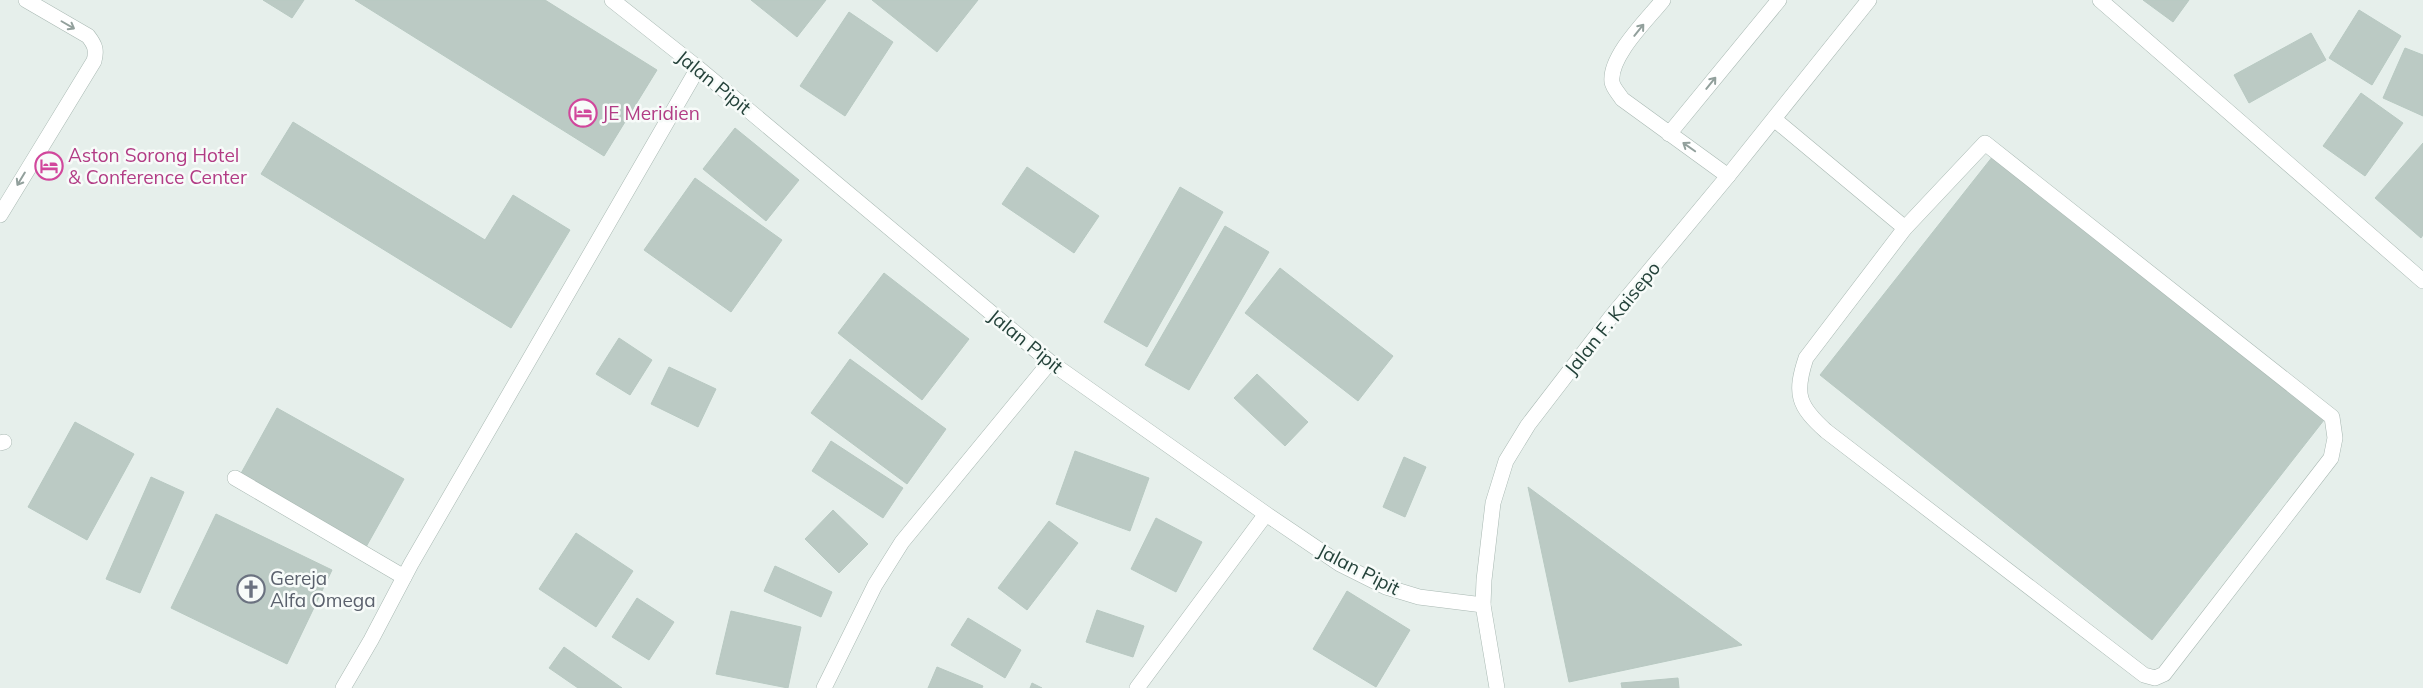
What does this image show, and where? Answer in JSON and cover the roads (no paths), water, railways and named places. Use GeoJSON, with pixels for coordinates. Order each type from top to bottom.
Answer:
{"type":"FeatureCollection","features":[{"type":"Feature","properties":{"kind":"street"},"geometry":{"type":"LineString","coordinates":[[0,215],[94,61],[96,52],[94,44],[88,36],[26,0]]}},
{"type":"Feature","properties":{"kind":"street","name":"Jalan Pipit"},"geometry":{"type":"LineString","coordinates":[[612,0],[698,68],[1050,362],[1266,514],[1340,564],[1386,587],[1418,597],[1483,605]]}},
{"type":"Feature","properties":{"kind":"street"},"geometry":{"type":"LineString","coordinates":[[1663,0],[1625,46],[1616,63],[1612,75],[1612,84],[1622,99],[1728,176]]}},
{"type":"Feature","properties":{"kind":"street"},"geometry":{"type":"LineString","coordinates":[[1669,134],[1779,0]]}},
{"type":"Feature","properties":{"kind":"street"},"geometry":{"type":"LineString","coordinates":[[2100,0],[2423,281]]}},
{"type":"Feature","properties":{"kind":"street","name":"Jalan F. Kaisepo"},"geometry":{"type":"LineString","coordinates":[[1497,688],[1483,605],[1487,545],[1493,503],[1506,461],[1528,425],[1611,317],[1774,119],[1863,2]]}},
{"type":"Feature","properties":{"kind":"street"},"geometry":{"type":"LineString","coordinates":[[343,688],[404,577],[698,68]]}},
{"type":"Feature","properties":{"kind":"street"},"geometry":{"type":"LineString","coordinates":[[1774,119],[1905,228]]}},
{"type":"Feature","properties":{"kind":"street"},"geometry":{"type":"LineString","coordinates":[[1985,143],[2332,417],[2335,438],[2331,458],[2164,674],[2155,678],[2144,675],[1809,416],[1800,400],[1799,380],[1806,358],[1905,228],[1985,143]]}},
{"type":"Feature","properties":{"kind":"street"},"geometry":{"type":"LineString","coordinates":[[824,688],[875,585],[902,542],[1050,362]]}},
{"type":"Feature","properties":{"kind":"street"},"geometry":{"type":"LineString","coordinates":[[235,478],[404,577]]}},
{"type":"Feature","properties":{"kind":"street"},"geometry":{"type":"LineString","coordinates":[[1137,688],[1266,514]]}},
{"type":"Feature","properties":{"kind":"place","name":"JE Meridien"},"geometry":{"type":"Point","coordinates":[583,113]}},
{"type":"Feature","properties":{"kind":"place","name":"Aston Sorong Hotel & Conference Center"},"geometry":{"type":"Point","coordinates":[49,166]}},
{"type":"Feature","properties":{"kind":"place","name":"Gereja Alfa Omega"},"geometry":{"type":"Point","coordinates":[251,589]}}]}
